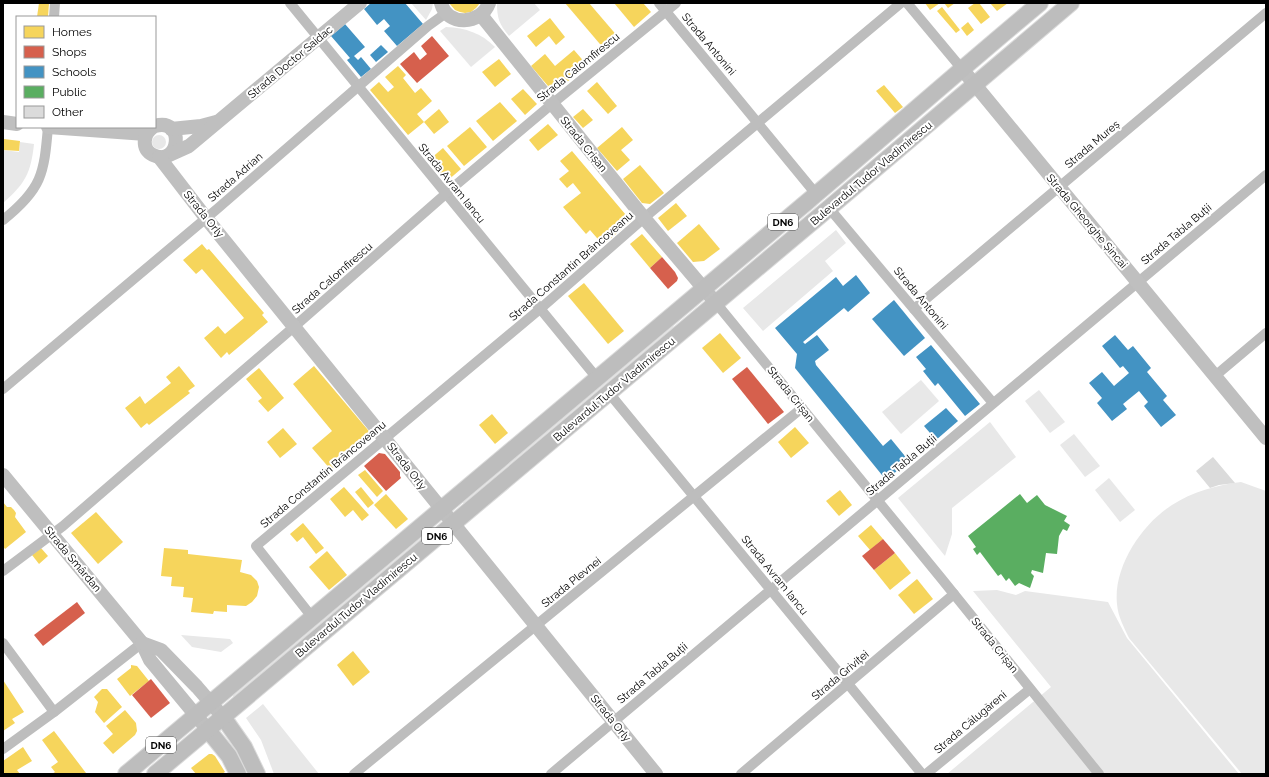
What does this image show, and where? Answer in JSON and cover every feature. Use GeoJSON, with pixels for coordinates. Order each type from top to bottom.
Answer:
{"type":"FeatureCollection","features":[{"type":"Feature","properties":{"kind":"main road","name":"Bulevardul Tudor Vladimirescu"},"geometry":{"type":"LineString","coordinates":[[126,774],[816,194],[1040,3]]}},
{"type":"Feature","properties":{"kind":"main road","name":"Bulevardul Tudor Vladimirescu"},"geometry":{"type":"LineString","coordinates":[[155,774],[1071,3]]}},
{"type":"Feature","properties":{"kind":"main road"},"geometry":{"type":"LineString","coordinates":[[223,717],[244,747],[258,774]]}},
{"type":"Feature","properties":{"kind":"main road"},"geometry":{"type":"LineString","coordinates":[[208,730],[229,756],[238,774]]}},
{"type":"Feature","properties":{"kind":"street"},"geometry":{"type":"LineString","coordinates":[[54,16],[55,3]]}},
{"type":"Feature","properties":{"kind":"street","name":"Strada Avram Iancu"},"geometry":{"type":"LineString","coordinates":[[290,3],[597,378]]}},
{"type":"Feature","properties":{"kind":"street","name":"Strada Doctor Saidac"},"geometry":{"type":"LineString","coordinates":[[164,156],[189,146],[360,3]]}},
{"type":"Feature","properties":{"kind":"street"},"geometry":{"type":"LineString","coordinates":[[443,8],[452,18],[467,21],[481,15],[488,3]]}},
{"type":"Feature","properties":{"kind":"street","name":"Strada Antonini"},"geometry":{"type":"LineString","coordinates":[[659,3],[816,194]]}},
{"type":"Feature","properties":{"kind":"street","name":"Strada Calomfirescu"},"geometry":{"type":"LineString","coordinates":[[3,571],[53,534],[295,326],[445,194],[676,3]]}},
{"type":"Feature","properties":{"kind":"street","name":"Strada Constantin Brâncoveanu"},"geometry":{"type":"LineString","coordinates":[[312,617],[256,546],[540,309],[644,218],[901,3]]}},
{"type":"Feature","properties":{"kind":"street","name":"Strada Gheorghe Șincai"},"geometry":{"type":"LineString","coordinates":[[907,3],[1266,438]]}},
{"type":"Feature","properties":{"kind":"street","name":"Strada Adrian"},"geometry":{"type":"LineString","coordinates":[[3,389],[359,87],[428,26],[443,8]]}},
{"type":"Feature","properties":{"kind":"street","name":"Strada Mureș"},"geometry":{"type":"LineString","coordinates":[[914,309],[1266,13]]}},
{"type":"Feature","properties":{"kind":"street","name":"Strada Crișan"},"geometry":{"type":"LineString","coordinates":[[481,15],[644,218],[704,288],[878,500],[1099,774]]}},
{"type":"Feature","properties":{"kind":"street","name":"Strada Doctor Saidac"},"geometry":{"type":"LineString","coordinates":[[156,127],[162,125],[171,129],[201,126],[221,120]]}},
{"type":"Feature","properties":{"kind":"street"},"geometry":{"type":"LineString","coordinates":[[3,122],[16,124]]}},
{"type":"Feature","properties":{"kind":"street"},"geometry":{"type":"LineString","coordinates":[[3,220],[20,206],[37,183],[43,171],[48,128]]}},
{"type":"Feature","properties":{"kind":"street","name":"Strada Doctor Saidac"},"geometry":{"type":"LineString","coordinates":[[100,128],[151,129]]}},
{"type":"Feature","properties":{"kind":"street"},"geometry":{"type":"LineString","coordinates":[[151,129],[145,144],[147,149],[154,156],[164,156],[173,152],[177,143],[171,129]]}},
{"type":"Feature","properties":{"kind":"street","name":"Strada Orly"},"geometry":{"type":"LineString","coordinates":[[164,156],[206,218],[386,438],[656,774]]}},
{"type":"Feature","properties":{"kind":"street","name":"Strada Tabla Buții"},"geometry":{"type":"LineString","coordinates":[[551,774],[1266,175]]}},
{"type":"Feature","properties":{"kind":"street","name":"Strada Antonini"},"geometry":{"type":"LineString","coordinates":[[829,208],[993,403]]}},
{"type":"Feature","properties":{"kind":"street"},"geometry":{"type":"LineString","coordinates":[[1216,376],[1266,333]]}},
{"type":"Feature","properties":{"kind":"street","name":"Strada Avram Iancu"},"geometry":{"type":"LineString","coordinates":[[609,393],[922,774]]}},
{"type":"Feature","properties":{"kind":"street","name":"Strada Plevnei"},"geometry":{"type":"LineString","coordinates":[[354,774],[802,408]]}},
{"type":"Feature","properties":{"kind":"street","name":"Strada Smârdan"},"geometry":{"type":"LineString","coordinates":[[3,475],[142,643],[150,660],[208,730]]}},
{"type":"Feature","properties":{"kind":"street","name":"Strada Griviței"},"geometry":{"type":"LineString","coordinates":[[741,774],[954,594]]}},
{"type":"Feature","properties":{"kind":"street"},"geometry":{"type":"LineString","coordinates":[[3,643],[54,712]]}},
{"type":"Feature","properties":{"kind":"street"},"geometry":{"type":"LineString","coordinates":[[3,749],[54,712],[142,643],[161,650],[211,702],[223,717]]}},
{"type":"Feature","properties":{"kind":"street","name":"Strada Călugăreni"},"geometry":{"type":"LineString","coordinates":[[926,774],[1030,689]]}},
{"type":"Feature","properties":{"kind":"shaded area"},"geometry":{"type":"Polygon","coordinates":[[[411,3],[433,3],[432,9],[426,20],[411,3]]]}},
{"type":"Feature","properties":{"kind":"shaded area"},"geometry":{"type":"Polygon","coordinates":[[[497,3],[534,3],[540,10],[509,36],[499,21],[497,3]]]}},
{"type":"Feature","properties":{"kind":"shaded area"},"geometry":{"type":"Polygon","coordinates":[[[446,27],[473,32],[490,42],[495,47],[471,67],[440,31],[446,27]]]}},
{"type":"Feature","properties":{"kind":"shaded area"},"geometry":{"type":"Polygon","coordinates":[[[159,135],[164,137],[166,142],[164,147],[159,149],[154,147],[152,142],[154,137],[159,135]]]}},
{"type":"Feature","properties":{"kind":"shaded area"},"geometry":{"type":"Polygon","coordinates":[[[20,142],[34,144],[31,163],[22,184],[3,203],[3,150],[19,152],[20,142]]]}},
{"type":"Feature","properties":{"kind":"shaded area"},"geometry":{"type":"Polygon","coordinates":[[[836,230],[846,243],[825,261],[833,271],[763,331],[743,308],[836,230]]]}},
{"type":"Feature","properties":{"kind":"shaded area"},"geometry":{"type":"Polygon","coordinates":[[[673,326],[677,330],[465,505],[462,502],[673,326]]]}},
{"type":"Feature","properties":{"kind":"shaded area"},"geometry":{"type":"Polygon","coordinates":[[[921,380],[939,401],[901,434],[882,412],[921,380]]]}},
{"type":"Feature","properties":{"kind":"shaded area"},"geometry":{"type":"Polygon","coordinates":[[[1039,390],[1065,422],[1050,433],[1025,401],[1039,390]]]}},
{"type":"Feature","properties":{"kind":"shaded area"},"geometry":{"type":"Polygon","coordinates":[[[990,422],[1016,457],[952,508],[952,534],[945,556],[898,498],[990,422]]]}},
{"type":"Feature","properties":{"kind":"shaded area"},"geometry":{"type":"Polygon","coordinates":[[[1074,434],[1100,466],[1085,477],[1060,445],[1074,434]]]}},
{"type":"Feature","properties":{"kind":"shaded area"},"geometry":{"type":"Polygon","coordinates":[[[1109,478],[1135,510],[1120,522],[1095,490],[1109,478]]]}},
{"type":"Feature","properties":{"kind":"shaded area"},"geometry":{"type":"Polygon","coordinates":[[[1241,482],[1266,491],[1266,774],[1242,774],[1129,638],[1120,618],[1117,604],[1117,590],[1125,561],[1140,535],[1150,523],[1172,505],[1188,496],[1214,487],[1241,482]]]}},
{"type":"Feature","properties":{"kind":"shaded area"},"geometry":{"type":"Polygon","coordinates":[[[433,527],[435,529],[234,698],[232,695],[433,527]]]}},
{"type":"Feature","properties":{"kind":"shaded area"},"geometry":{"type":"Polygon","coordinates":[[[997,590],[1016,595],[1025,591],[1108,602],[1127,638],[1239,774],[947,774],[1051,687],[973,591],[997,590]]]}},
{"type":"Feature","properties":{"kind":"shaded area"},"geometry":{"type":"Polygon","coordinates":[[[181,635],[230,639],[233,643],[221,652],[192,647],[181,635]]]}},
{"type":"Feature","properties":{"kind":"shaded area"},"geometry":{"type":"Polygon","coordinates":[[[263,704],[319,774],[274,774],[261,740],[246,718],[263,704]]]}},
{"type":"Feature","properties":{"kind":"building: Homes"},"geometry":{"type":"Polygon","coordinates":[[[39,3],[49,3],[48,16],[37,16],[39,3]]]}},
{"type":"Feature","properties":{"kind":"building: Homes"},"geometry":{"type":"Polygon","coordinates":[[[449,3],[480,3],[471,12],[465,13],[455,10],[449,3]]]}},
{"type":"Feature","properties":{"kind":"building: Homes"},"geometry":{"type":"Polygon","coordinates":[[[565,3],[589,3],[619,38],[605,50],[565,3]]]}},
{"type":"Feature","properties":{"kind":"building: Homes"},"geometry":{"type":"Polygon","coordinates":[[[614,3],[643,3],[651,12],[634,27],[614,3]]]}},
{"type":"Feature","properties":{"kind":"building: Homes"},"geometry":{"type":"Polygon","coordinates":[[[925,3],[940,3],[930,10],[925,3]]]}},
{"type":"Feature","properties":{"kind":"building: Homes"},"geometry":{"type":"Polygon","coordinates":[[[944,3],[955,3],[948,8],[944,3]]]}},
{"type":"Feature","properties":{"kind":"building: Homes"},"geometry":{"type":"Polygon","coordinates":[[[975,3],[979,3],[990,17],[981,24],[968,8],[975,3]]]}},
{"type":"Feature","properties":{"kind":"building: Homes"},"geometry":{"type":"Polygon","coordinates":[[[990,3],[1008,3],[997,11],[990,3]]]}},
{"type":"Feature","properties":{"kind":"building: Homes"},"geometry":{"type":"Polygon","coordinates":[[[942,7],[960,30],[956,33],[937,11],[942,7]]]}},
{"type":"Feature","properties":{"kind":"building: Homes"},"geometry":{"type":"Polygon","coordinates":[[[550,18],[565,37],[556,45],[549,36],[536,47],[527,36],[550,18]]]}},
{"type":"Feature","properties":{"kind":"building: Homes"},"geometry":{"type":"Polygon","coordinates":[[[968,22],[974,30],[967,36],[961,28],[968,22]]]}},
{"type":"Feature","properties":{"kind":"building: Homes"},"geometry":{"type":"Polygon","coordinates":[[[574,50],[587,65],[554,93],[531,66],[545,54],[555,66],[574,50]]]}},
{"type":"Feature","properties":{"kind":"building: Homes"},"geometry":{"type":"Polygon","coordinates":[[[499,59],[511,74],[495,87],[482,72],[499,59]]]}},
{"type":"Feature","properties":{"kind":"building: Homes"},"geometry":{"type":"Polygon","coordinates":[[[398,66],[406,75],[403,78],[415,93],[421,88],[432,101],[417,114],[424,122],[408,135],[370,90],[379,82],[388,92],[394,87],[385,77],[398,66]]]}},
{"type":"Feature","properties":{"kind":"building: Homes"},"geometry":{"type":"Polygon","coordinates":[[[597,82],[617,106],[608,114],[587,91],[597,82]]]}},
{"type":"Feature","properties":{"kind":"building: Homes"},"geometry":{"type":"Polygon","coordinates":[[[884,85],[903,107],[895,113],[876,91],[884,85]]]}},
{"type":"Feature","properties":{"kind":"building: Homes"},"geometry":{"type":"Polygon","coordinates":[[[523,89],[537,104],[525,115],[511,99],[523,89]]]}},
{"type":"Feature","properties":{"kind":"building: Homes"},"geometry":{"type":"Polygon","coordinates":[[[500,102],[517,121],[493,141],[476,121],[500,102]]]}},
{"type":"Feature","properties":{"kind":"building: Homes"},"geometry":{"type":"Polygon","coordinates":[[[439,109],[449,122],[434,134],[424,122],[439,109]]]}},
{"type":"Feature","properties":{"kind":"building: Homes"},"geometry":{"type":"Polygon","coordinates":[[[583,109],[593,120],[583,128],[573,117],[583,109]]]}},
{"type":"Feature","properties":{"kind":"building: Homes"},"geometry":{"type":"Polygon","coordinates":[[[548,124],[558,135],[538,151],[529,140],[548,124]]]}},
{"type":"Feature","properties":{"kind":"building: Homes"},"geometry":{"type":"Polygon","coordinates":[[[470,127],[487,147],[464,166],[447,146],[470,127]]]}},
{"type":"Feature","properties":{"kind":"building: Homes"},"geometry":{"type":"Polygon","coordinates":[[[622,127],[633,140],[621,150],[630,160],[617,171],[597,148],[622,127]]]}},
{"type":"Feature","properties":{"kind":"building: Homes"},"geometry":{"type":"Polygon","coordinates":[[[4,139],[20,141],[19,151],[3,150],[4,139]]]}},
{"type":"Feature","properties":{"kind":"building: Homes"},"geometry":{"type":"Polygon","coordinates":[[[443,148],[461,169],[447,181],[429,160],[443,148]]]}},
{"type":"Feature","properties":{"kind":"building: Homes"},"geometry":{"type":"Polygon","coordinates":[[[572,151],[631,221],[603,245],[590,230],[586,234],[563,207],[581,193],[573,183],[567,188],[559,179],[569,171],[560,161],[572,151]]]}},
{"type":"Feature","properties":{"kind":"building: Homes"},"geometry":{"type":"Polygon","coordinates":[[[640,165],[664,193],[650,204],[642,203],[623,179],[640,165]]]}},
{"type":"Feature","properties":{"kind":"building: Homes"},"geometry":{"type":"Polygon","coordinates":[[[676,203],[687,216],[668,231],[658,218],[676,203]]]}},
{"type":"Feature","properties":{"kind":"building: Homes"},"geometry":{"type":"Polygon","coordinates":[[[699,224],[720,249],[704,261],[693,262],[677,243],[699,224]]]}},
{"type":"Feature","properties":{"kind":"building: Homes"},"geometry":{"type":"Polygon","coordinates":[[[642,234],[662,257],[650,268],[630,244],[642,234]]]}},
{"type":"Feature","properties":{"kind":"building: Homes"},"geometry":{"type":"Polygon","coordinates":[[[202,244],[207,250],[209,249],[264,313],[262,315],[268,322],[229,355],[227,352],[221,358],[204,338],[218,326],[225,334],[244,318],[202,269],[196,274],[183,260],[202,244]]]}},
{"type":"Feature","properties":{"kind":"building: Homes"},"geometry":{"type":"Polygon","coordinates":[[[584,283],[624,331],[608,344],[568,296],[584,283]]]}},
{"type":"Feature","properties":{"kind":"building: Homes"},"geometry":{"type":"Polygon","coordinates":[[[720,333],[741,358],[723,373],[702,348],[720,333]]]}},
{"type":"Feature","properties":{"kind":"building: Homes"},"geometry":{"type":"Polygon","coordinates":[[[179,366],[195,386],[188,391],[190,393],[149,425],[147,423],[141,428],[125,408],[140,396],[145,404],[171,383],[166,377],[179,366]]]}},
{"type":"Feature","properties":{"kind":"building: Homes"},"geometry":{"type":"Polygon","coordinates":[[[314,366],[373,436],[331,470],[312,448],[332,431],[293,384],[314,366]]]}},
{"type":"Feature","properties":{"kind":"building: Homes"},"geometry":{"type":"Polygon","coordinates":[[[259,368],[284,398],[268,412],[258,401],[262,398],[246,379],[259,368]]]}},
{"type":"Feature","properties":{"kind":"building: Homes"},"geometry":{"type":"Polygon","coordinates":[[[492,414],[508,433],[495,444],[479,425],[492,414]]]}},
{"type":"Feature","properties":{"kind":"building: Homes"},"geometry":{"type":"Polygon","coordinates":[[[795,427],[809,443],[791,458],[778,442],[795,427]]]}},
{"type":"Feature","properties":{"kind":"building: Homes"},"geometry":{"type":"Polygon","coordinates":[[[283,428],[297,444],[280,458],[267,442],[283,428]]]}},
{"type":"Feature","properties":{"kind":"building: Homes"},"geometry":{"type":"Polygon","coordinates":[[[365,470],[383,491],[377,497],[358,475],[365,470]]]}},
{"type":"Feature","properties":{"kind":"building: Homes"},"geometry":{"type":"Polygon","coordinates":[[[344,487],[369,515],[362,521],[353,510],[345,517],[330,499],[344,487]]]}},
{"type":"Feature","properties":{"kind":"building: Homes"},"geometry":{"type":"Polygon","coordinates":[[[361,487],[374,503],[368,508],[355,492],[361,487]]]}},
{"type":"Feature","properties":{"kind":"building: Homes"},"geometry":{"type":"Polygon","coordinates":[[[840,490],[852,505],[839,516],[826,501],[840,490]]]}},
{"type":"Feature","properties":{"kind":"building: Homes"},"geometry":{"type":"Polygon","coordinates":[[[386,494],[408,519],[396,529],[374,505],[386,494]]]}},
{"type":"Feature","properties":{"kind":"building: Homes"},"geometry":{"type":"Polygon","coordinates":[[[3,502],[7,507],[11,507],[14,510],[16,513],[15,517],[26,532],[5,549],[3,546],[3,502]]]}},
{"type":"Feature","properties":{"kind":"building: Homes"},"geometry":{"type":"Polygon","coordinates":[[[96,512],[123,542],[98,564],[71,533],[96,512]]]}},
{"type":"Feature","properties":{"kind":"building: Homes"},"geometry":{"type":"Polygon","coordinates":[[[303,523],[324,548],[316,554],[303,537],[297,542],[290,534],[303,523]]]}},
{"type":"Feature","properties":{"kind":"building: Homes"},"geometry":{"type":"Polygon","coordinates":[[[871,525],[883,539],[870,550],[858,536],[871,525]]]}},
{"type":"Feature","properties":{"kind":"building: Homes"},"geometry":{"type":"Polygon","coordinates":[[[41,548],[48,556],[39,564],[32,555],[41,548]]]}},
{"type":"Feature","properties":{"kind":"building: Homes"},"geometry":{"type":"Polygon","coordinates":[[[164,548],[188,550],[188,554],[242,560],[240,572],[251,575],[257,581],[259,587],[257,596],[246,606],[227,605],[227,612],[214,611],[213,614],[191,612],[193,598],[183,597],[184,587],[171,586],[172,577],[161,576],[164,548]]]}},
{"type":"Feature","properties":{"kind":"building: Homes"},"geometry":{"type":"Polygon","coordinates":[[[327,551],[347,575],[329,590],[309,567],[327,551]]]}},
{"type":"Feature","properties":{"kind":"building: Homes"},"geometry":{"type":"Polygon","coordinates":[[[895,553],[911,573],[890,590],[874,570],[895,553]]]}},
{"type":"Feature","properties":{"kind":"building: Homes"},"geometry":{"type":"Polygon","coordinates":[[[917,579],[933,599],[914,614],[898,595],[917,579]]]}},
{"type":"Feature","properties":{"kind":"building: Homes"},"geometry":{"type":"Polygon","coordinates":[[[353,651],[370,672],[353,686],[337,665],[353,651]]]}},
{"type":"Feature","properties":{"kind":"building: Homes"},"geometry":{"type":"Polygon","coordinates":[[[131,665],[137,666],[149,681],[130,696],[117,679],[131,668],[131,665]]]}},
{"type":"Feature","properties":{"kind":"building: Homes"},"geometry":{"type":"Polygon","coordinates":[[[3,680],[24,712],[12,719],[15,723],[3,731],[3,680]]]}},
{"type":"Feature","properties":{"kind":"building: Homes"},"geometry":{"type":"Polygon","coordinates":[[[102,689],[107,689],[122,707],[104,723],[95,712],[98,702],[94,697],[102,689]]]}},
{"type":"Feature","properties":{"kind":"building: Homes"},"geometry":{"type":"Polygon","coordinates":[[[125,710],[136,723],[137,731],[135,735],[113,754],[103,743],[113,734],[106,726],[125,710]]]}},
{"type":"Feature","properties":{"kind":"building: Homes"},"geometry":{"type":"Polygon","coordinates":[[[54,731],[86,773],[52,774],[55,772],[51,767],[58,762],[42,740],[54,731]]]}},
{"type":"Feature","properties":{"kind":"building: Homes"},"geometry":{"type":"Polygon","coordinates":[[[23,747],[32,761],[17,770],[20,774],[3,774],[3,761],[23,747]]]}},
{"type":"Feature","properties":{"kind":"building: Homes"},"geometry":{"type":"Polygon","coordinates":[[[209,754],[215,756],[225,772],[222,774],[196,774],[191,768],[209,754]]]}},
{"type":"Feature","properties":{"kind":"building: Shops"},"geometry":{"type":"Polygon","coordinates":[[[432,36],[449,56],[417,83],[400,64],[414,52],[420,60],[427,54],[421,46],[432,36]]]}},
{"type":"Feature","properties":{"kind":"building: Shops"},"geometry":{"type":"Polygon","coordinates":[[[662,257],[675,272],[678,278],[677,281],[668,289],[650,268],[662,257]]]}},
{"type":"Feature","properties":{"kind":"building: Shops"},"geometry":{"type":"Polygon","coordinates":[[[747,367],[784,412],[768,424],[732,379],[747,367]]]}},
{"type":"Feature","properties":{"kind":"building: Shops"},"geometry":{"type":"Polygon","coordinates":[[[379,453],[385,454],[400,472],[401,478],[386,491],[364,466],[379,453]]]}},
{"type":"Feature","properties":{"kind":"building: Shops"},"geometry":{"type":"Polygon","coordinates":[[[883,539],[895,553],[874,570],[862,556],[883,539]]]}},
{"type":"Feature","properties":{"kind":"building: Shops"},"geometry":{"type":"Polygon","coordinates":[[[77,602],[85,613],[43,646],[34,635],[77,602]]]}},
{"type":"Feature","properties":{"kind":"building: Shops"},"geometry":{"type":"Polygon","coordinates":[[[151,679],[170,703],[151,718],[132,695],[151,679]]]}},
{"type":"Feature","properties":{"kind":"building: Schools"},"geometry":{"type":"Polygon","coordinates":[[[371,3],[405,3],[423,24],[397,46],[384,31],[390,26],[384,19],[377,25],[364,9],[371,3]]]}},
{"type":"Feature","properties":{"kind":"building: Schools"},"geometry":{"type":"Polygon","coordinates":[[[345,24],[365,47],[354,56],[358,60],[361,57],[371,69],[361,77],[347,60],[350,58],[331,36],[345,24]]]}},
{"type":"Feature","properties":{"kind":"building: Schools"},"geometry":{"type":"Polygon","coordinates":[[[381,45],[388,52],[376,62],[370,55],[381,45]]]}},
{"type":"Feature","properties":{"kind":"building: Schools"},"geometry":{"type":"Polygon","coordinates":[[[856,275],[870,293],[848,312],[844,308],[803,342],[805,344],[817,335],[829,350],[815,361],[816,365],[883,446],[891,439],[909,461],[886,480],[795,368],[797,354],[775,328],[836,277],[843,286],[856,275]]]}},
{"type":"Feature","properties":{"kind":"building: Schools"},"geometry":{"type":"Polygon","coordinates":[[[894,300],[925,338],[904,356],[872,319],[894,300]]]}},
{"type":"Feature","properties":{"kind":"building: Schools"},"geometry":{"type":"Polygon","coordinates":[[[1115,335],[1128,350],[1133,346],[1151,368],[1147,372],[1167,396],[1163,400],[1176,415],[1161,427],[1144,406],[1148,402],[1139,391],[1123,404],[1127,409],[1112,421],[1097,403],[1102,398],[1089,383],[1102,372],[1114,386],[1129,373],[1123,366],[1120,368],[1102,346],[1115,335]]]}},
{"type":"Feature","properties":{"kind":"building: Schools"},"geometry":{"type":"Polygon","coordinates":[[[931,345],[980,404],[965,416],[938,383],[935,386],[923,371],[926,369],[916,357],[931,345]]]}},
{"type":"Feature","properties":{"kind":"building: Schools"},"geometry":{"type":"Polygon","coordinates":[[[946,408],[958,421],[936,440],[924,426],[946,408]]]}},
{"type":"Feature","properties":{"kind":"building: Public"},"geometry":{"type":"Polygon","coordinates":[[[1020,494],[1027,503],[1037,495],[1045,505],[1067,516],[1064,521],[1070,525],[1067,531],[1063,529],[1059,536],[1057,554],[1046,553],[1043,573],[1032,570],[1031,573],[1034,576],[1030,588],[1019,583],[1015,586],[1009,578],[1006,581],[1001,574],[998,576],[980,552],[977,555],[973,549],[976,547],[968,536],[1020,494]]]}},
{"type":"Feature","properties":{"kind":"building: Other"},"geometry":{"type":"Polygon","coordinates":[[[1213,457],[1235,483],[1210,488],[1196,471],[1213,457]]]}}]}
